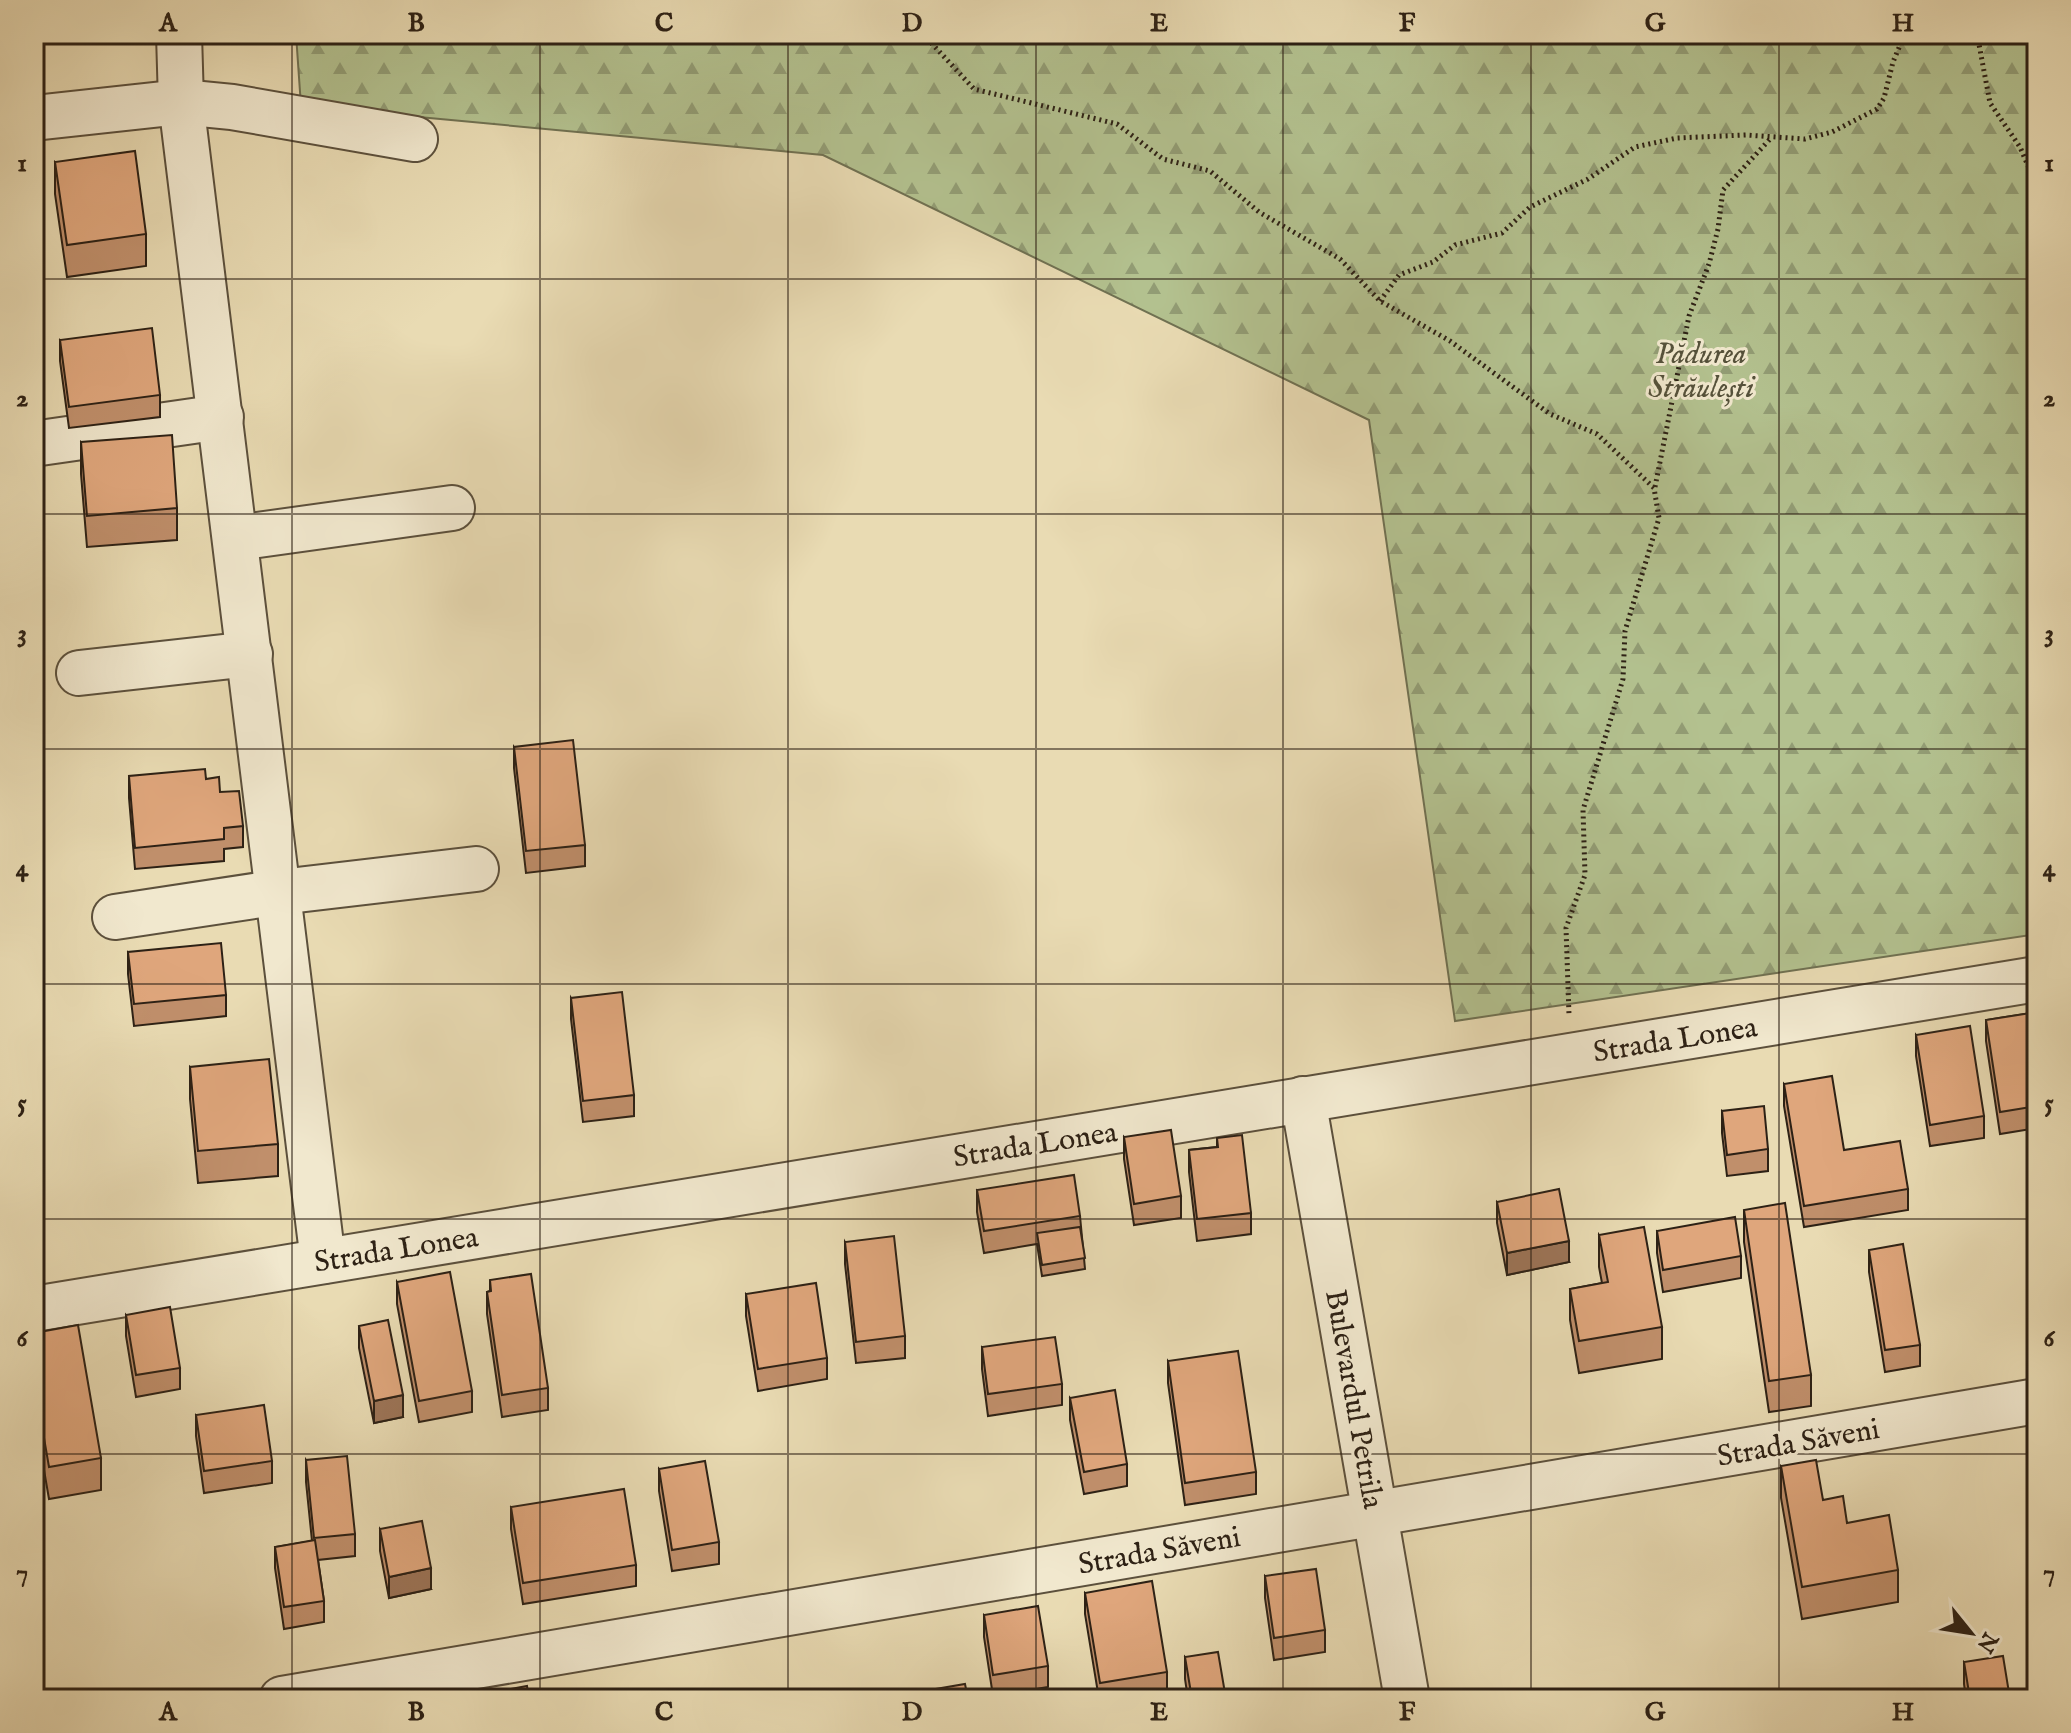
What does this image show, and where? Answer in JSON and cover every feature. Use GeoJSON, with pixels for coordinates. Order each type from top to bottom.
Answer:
{"type":"FeatureCollection","features":[{"type":"Feature","properties":{"kind":"street"},"geometry":{"type":"LineString","coordinates":[[179,34],[181,102],[323,1261]]}},
{"type":"Feature","properties":{"kind":"street"},"geometry":{"type":"LineString","coordinates":[[34,118],[181,102],[232,107],[415,139]]}},
{"type":"Feature","properties":{"kind":"street"},"geometry":{"type":"LineString","coordinates":[[40,443],[221,417]]}},
{"type":"Feature","properties":{"kind":"street"},"geometry":{"type":"LineString","coordinates":[[236,538],[452,508]]}},
{"type":"Feature","properties":{"kind":"street"},"geometry":{"type":"LineString","coordinates":[[79,673],[250,654]]}},
{"type":"Feature","properties":{"kind":"street"},"geometry":{"type":"LineString","coordinates":[[115,917],[280,892],[476,869]]}},
{"type":"Feature","properties":{"kind":"street","name":"Strada Lonea"},"geometry":{"type":"LineString","coordinates":[[34,1309],[2037,979]]}},
{"type":"Feature","properties":{"kind":"street","name":"Bulevardul Petrila"},"geometry":{"type":"LineString","coordinates":[[1303,1099],[1407,1699]]}},
{"type":"Feature","properties":{"kind":"street","name":"Strada Săveni"},"geometry":{"type":"LineString","coordinates":[[282,1699],[2037,1401]]}},
{"type":"Feature","properties":{"kind":"path"},"geometry":{"type":"LineString","coordinates":[[923,34],[974,89],[1117,124],[1163,159],[1210,171],[1259,212],[1340,259],[1380,301],[1450,341],[1550,414],[1597,434],[1654,488]]}},
{"type":"Feature","properties":{"kind":"path"},"geometry":{"type":"LineString","coordinates":[[1380,301],[1399,275],[1433,262],[1455,245],[1502,233],[1530,207],[1588,179],[1635,147],[1677,138],[1746,135],[1805,139],[1832,132],[1877,109],[1884,98],[1893,62],[1903,38],[1908,34]]}},
{"type":"Feature","properties":{"kind":"path"},"geometry":{"type":"LineString","coordinates":[[1980,34],[1978,39],[1990,103],[2020,147],[2037,187]]}},
{"type":"Feature","properties":{"kind":"path"},"geometry":{"type":"LineString","coordinates":[[1571,1056],[1566,928],[1585,875],[1583,810],[1623,679],[1625,631],[1659,518],[1654,488],[1689,316],[1709,264],[1723,190],[1771,138]]}},
{"type":"Feature","properties":{"kind":"green space","name":"Pădurea Străulești"},"geometry":{"type":"Polygon","coordinates":[[[296,34],[2037,34],[2037,934],[1455,1021],[1369,420],[823,155],[301,106],[296,34]]]}},
{"type":"Feature","properties":{"kind":"building"},"geometry":{"type":"Polygon","coordinates":[[[135,151],[146,234],[67,245],[55,162],[135,151]]]}},
{"type":"Feature","properties":{"kind":"building"},"geometry":{"type":"Polygon","coordinates":[[[152,328],[160,395],[69,407],[60,340],[152,328]]]}},
{"type":"Feature","properties":{"kind":"building"},"geometry":{"type":"Polygon","coordinates":[[[172,435],[177,508],[87,516],[81,442],[172,435]]]}},
{"type":"Feature","properties":{"kind":"building"},"geometry":{"type":"Polygon","coordinates":[[[573,740],[585,845],[526,851],[514,747],[573,740]]]}},
{"type":"Feature","properties":{"kind":"building"},"geometry":{"type":"Polygon","coordinates":[[[205,769],[206,779],[219,777],[220,792],[239,791],[243,826],[224,828],[224,839],[135,848],[129,776],[205,769]]]}},
{"type":"Feature","properties":{"kind":"building"},"geometry":{"type":"Polygon","coordinates":[[[221,943],[226,995],[134,1004],[128,952],[221,943]]]}},
{"type":"Feature","properties":{"kind":"building"},"geometry":{"type":"Polygon","coordinates":[[[622,992],[634,1095],[583,1101],[571,998],[622,992]]]}},
{"type":"Feature","properties":{"kind":"building"},"geometry":{"type":"Polygon","coordinates":[[[2037,1012],[2037,1106],[2000,1112],[1986,1020],[2037,1012]]]}},
{"type":"Feature","properties":{"kind":"building"},"geometry":{"type":"Polygon","coordinates":[[[1970,1026],[1984,1116],[1930,1125],[1916,1035],[1970,1026]]]}},
{"type":"Feature","properties":{"kind":"building"},"geometry":{"type":"Polygon","coordinates":[[[269,1059],[278,1144],[198,1151],[190,1067],[269,1059]]]}},
{"type":"Feature","properties":{"kind":"building"},"geometry":{"type":"Polygon","coordinates":[[[1832,1076],[1844,1150],[1900,1141],[1908,1189],[1804,1206],[1784,1084],[1832,1076]]]}},
{"type":"Feature","properties":{"kind":"building"},"geometry":{"type":"Polygon","coordinates":[[[1764,1106],[1768,1149],[1727,1155],[1722,1111],[1764,1106]]]}},
{"type":"Feature","properties":{"kind":"building"},"geometry":{"type":"Polygon","coordinates":[[[1171,1130],[1181,1196],[1134,1204],[1124,1137],[1171,1130]]]}},
{"type":"Feature","properties":{"kind":"building"},"geometry":{"type":"Polygon","coordinates":[[[1242,1135],[1251,1213],[1197,1219],[1189,1150],[1218,1147],[1217,1138],[1242,1135]]]}},
{"type":"Feature","properties":{"kind":"building"},"geometry":{"type":"Polygon","coordinates":[[[1074,1175],[1080,1216],[984,1231],[977,1190],[1074,1175]]]}},
{"type":"Feature","properties":{"kind":"building"},"geometry":{"type":"Polygon","coordinates":[[[1559,1189],[1569,1241],[1507,1253],[1497,1202],[1559,1189]]]}},
{"type":"Feature","properties":{"kind":"building"},"geometry":{"type":"Polygon","coordinates":[[[1785,1203],[1811,1375],[1769,1381],[1744,1210],[1785,1203]]]}},
{"type":"Feature","properties":{"kind":"building"},"geometry":{"type":"Polygon","coordinates":[[[1735,1217],[1741,1256],[1663,1270],[1657,1231],[1735,1217]]]}},
{"type":"Feature","properties":{"kind":"building"},"geometry":{"type":"Polygon","coordinates":[[[1080,1227],[1085,1258],[1042,1265],[1037,1233],[1080,1227]]]}},
{"type":"Feature","properties":{"kind":"building"},"geometry":{"type":"Polygon","coordinates":[[[1644,1227],[1662,1327],[1579,1341],[1570,1289],[1608,1282],[1599,1235],[1644,1227]]]}},
{"type":"Feature","properties":{"kind":"building"},"geometry":{"type":"Polygon","coordinates":[[[894,1236],[905,1336],[856,1342],[845,1242],[894,1236]]]}},
{"type":"Feature","properties":{"kind":"building"},"geometry":{"type":"Polygon","coordinates":[[[1903,1244],[1920,1345],[1885,1350],[1869,1250],[1903,1244]]]}},
{"type":"Feature","properties":{"kind":"building"},"geometry":{"type":"Polygon","coordinates":[[[450,1272],[472,1391],[419,1401],[397,1282],[450,1272]]]}},
{"type":"Feature","properties":{"kind":"building"},"geometry":{"type":"Polygon","coordinates":[[[531,1274],[548,1388],[502,1395],[487,1292],[491,1291],[490,1280],[531,1274]]]}},
{"type":"Feature","properties":{"kind":"building"},"geometry":{"type":"Polygon","coordinates":[[[816,1283],[827,1358],[758,1369],[746,1294],[816,1283]]]}},
{"type":"Feature","properties":{"kind":"building"},"geometry":{"type":"Polygon","coordinates":[[[170,1307],[180,1368],[136,1375],[126,1315],[170,1307]]]}},
{"type":"Feature","properties":{"kind":"building"},"geometry":{"type":"Polygon","coordinates":[[[388,1320],[403,1395],[374,1401],[359,1326],[388,1320]]]}},
{"type":"Feature","properties":{"kind":"building"},"geometry":{"type":"Polygon","coordinates":[[[78,1325],[101,1458],[49,1467],[34,1380],[34,1333],[78,1325]]]}},
{"type":"Feature","properties":{"kind":"building"},"geometry":{"type":"Polygon","coordinates":[[[1055,1337],[1062,1384],[988,1394],[982,1347],[1055,1337]]]}},
{"type":"Feature","properties":{"kind":"building"},"geometry":{"type":"Polygon","coordinates":[[[1238,1351],[1256,1472],[1185,1483],[1168,1361],[1238,1351]]]}},
{"type":"Feature","properties":{"kind":"building"},"geometry":{"type":"Polygon","coordinates":[[[1115,1390],[1127,1464],[1084,1472],[1070,1398],[1115,1390]]]}},
{"type":"Feature","properties":{"kind":"building"},"geometry":{"type":"Polygon","coordinates":[[[264,1405],[272,1461],[204,1471],[196,1415],[264,1405]]]}},
{"type":"Feature","properties":{"kind":"building"},"geometry":{"type":"Polygon","coordinates":[[[347,1456],[355,1534],[314,1538],[306,1460],[347,1456]]]}},
{"type":"Feature","properties":{"kind":"building"},"geometry":{"type":"Polygon","coordinates":[[[1816,1460],[1823,1500],[1843,1496],[1847,1523],[1889,1515],[1898,1570],[1802,1587],[1781,1466],[1816,1460]]]}},
{"type":"Feature","properties":{"kind":"building"},"geometry":{"type":"Polygon","coordinates":[[[705,1461],[719,1542],[672,1550],[659,1469],[705,1461]]]}},
{"type":"Feature","properties":{"kind":"building"},"geometry":{"type":"Polygon","coordinates":[[[624,1489],[636,1565],[523,1583],[511,1507],[624,1489]]]}},
{"type":"Feature","properties":{"kind":"building"},"geometry":{"type":"Polygon","coordinates":[[[422,1521],[431,1568],[389,1577],[380,1529],[422,1521]]]}},
{"type":"Feature","properties":{"kind":"building"},"geometry":{"type":"Polygon","coordinates":[[[315,1540],[324,1601],[284,1607],[275,1547],[315,1540]]]}},
{"type":"Feature","properties":{"kind":"building"},"geometry":{"type":"Polygon","coordinates":[[[1316,1569],[1325,1630],[1274,1638],[1265,1576],[1316,1569]]]}},
{"type":"Feature","properties":{"kind":"building"},"geometry":{"type":"Polygon","coordinates":[[[1152,1581],[1167,1672],[1100,1683],[1085,1593],[1152,1581]]]}},
{"type":"Feature","properties":{"kind":"building"},"geometry":{"type":"Polygon","coordinates":[[[1038,1606],[1048,1666],[993,1675],[984,1615],[1038,1606]]]}},
{"type":"Feature","properties":{"kind":"building"},"geometry":{"type":"Polygon","coordinates":[[[1218,1652],[1226,1699],[1192,1699],[1185,1657],[1218,1652]]]}},
{"type":"Feature","properties":{"kind":"building"},"geometry":{"type":"Polygon","coordinates":[[[2003,1656],[2010,1699],[1970,1699],[1964,1662],[2003,1656]]]}},
{"type":"Feature","properties":{"kind":"building"},"geometry":{"type":"Polygon","coordinates":[[[965,1684],[968,1699],[907,1699],[906,1694],[965,1684]]]}},
{"type":"Feature","properties":{"kind":"building"},"geometry":{"type":"Polygon","coordinates":[[[527,1686],[529,1699],[483,1699],[483,1694],[527,1686]]]}}]}
